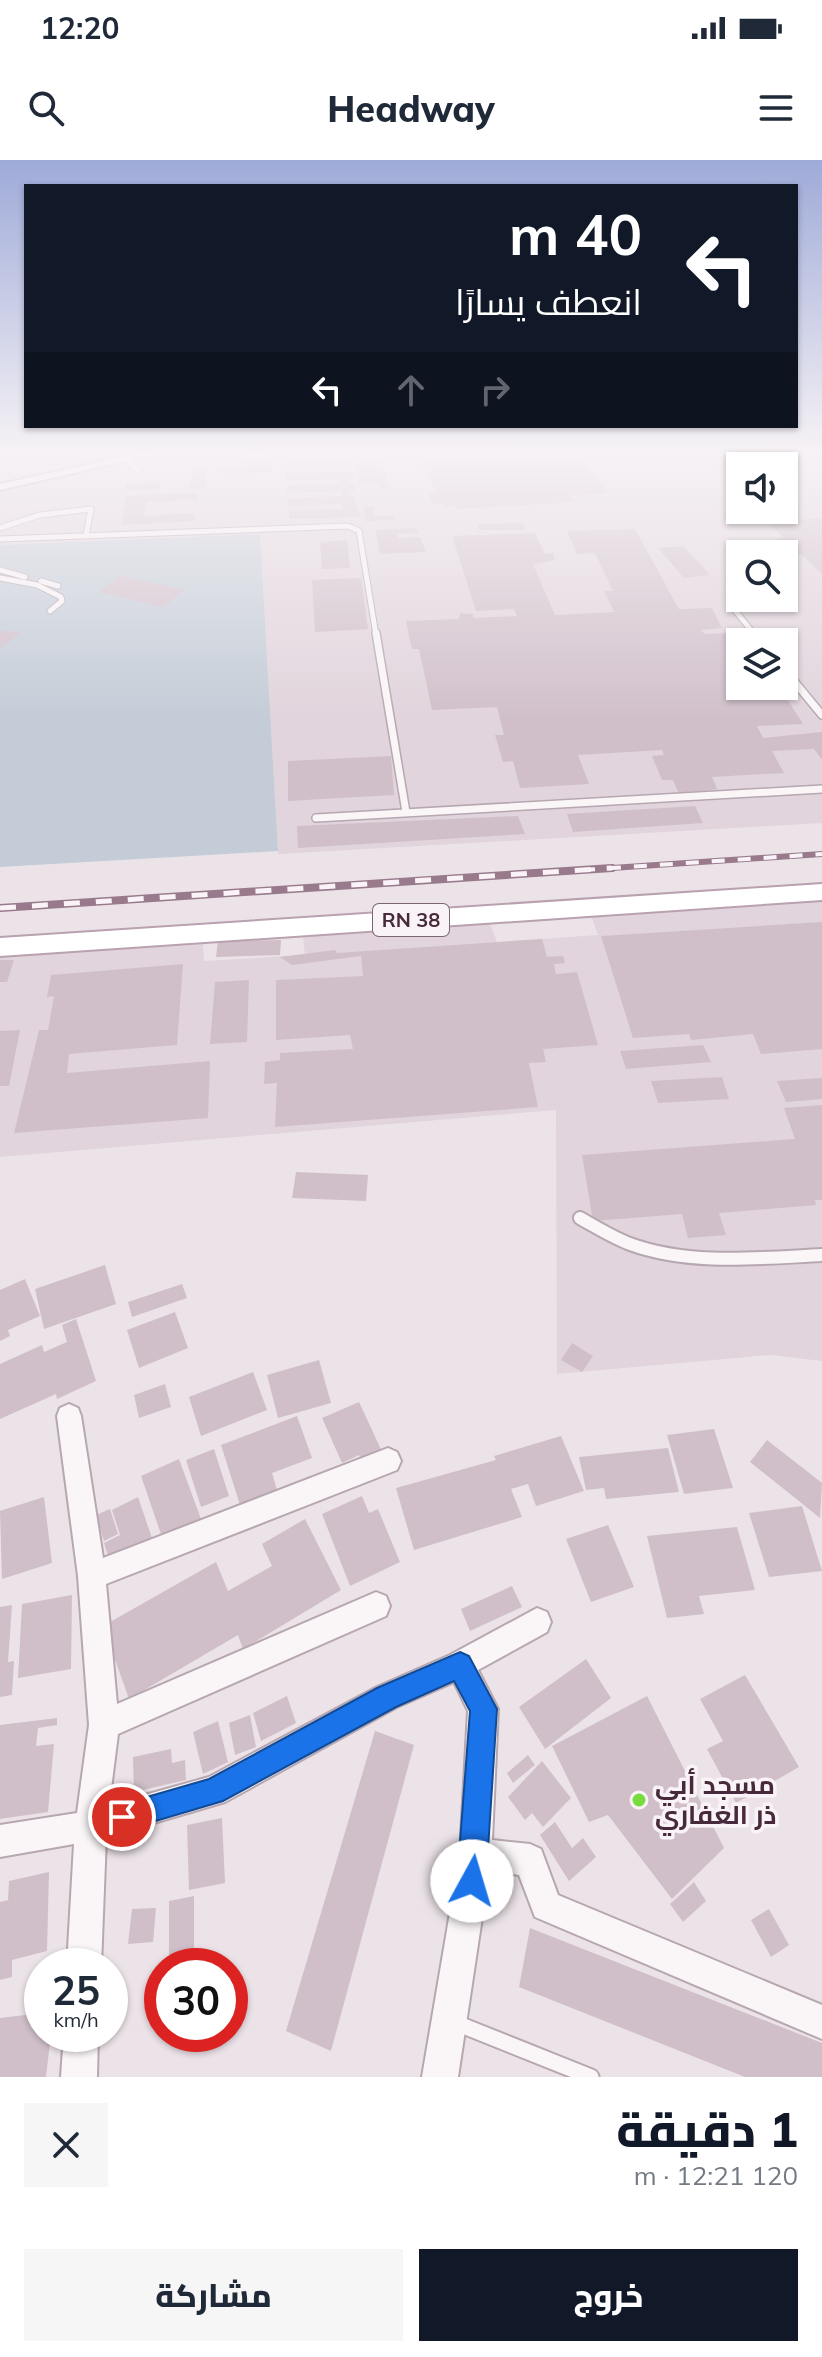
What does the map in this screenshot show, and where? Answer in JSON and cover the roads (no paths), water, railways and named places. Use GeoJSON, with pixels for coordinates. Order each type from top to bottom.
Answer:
{"type":"FeatureCollection","features":[{"type":"Feature","properties":{"kind":"main road","name":"RN 38"},"geometry":{"type":"LineString","coordinates":[[0,947],[42,938],[822,884]]}},
{"type":"Feature","properties":{"kind":"main road","name":"RN 38"},"geometry":{"type":"LineString","coordinates":[[0,935],[42,938],[822,892]]}},
{"type":"Feature","properties":{"kind":"street"},"geometry":{"type":"LineString","coordinates":[[69,1416],[92,1576],[104,1725],[91,1826],[85,1948]]}},
{"type":"Feature","properties":{"kind":"street"},"geometry":{"type":"LineString","coordinates":[[92,1576],[388,1461]]}},
{"type":"Feature","properties":{"kind":"street"},"geometry":{"type":"LineString","coordinates":[[104,1725],[376,1606]]}},
{"type":"Feature","properties":{"kind":"street"},"geometry":{"type":"LineString","coordinates":[[0,1841],[91,1826],[214,1791],[387,1697],[460,1665],[537,1622]]}},
{"type":"Feature","properties":{"kind":"street"},"geometry":{"type":"LineString","coordinates":[[440,2077],[476,1854],[483,1709],[460,1665]]}},
{"type":"Feature","properties":{"kind":"street"},"geometry":{"type":"LineString","coordinates":[[476,1854],[530,1860],[546,1906],[822,2022]]}},
{"type":"Feature","properties":{"kind":"street"},"geometry":{"type":"LineString","coordinates":[[79,2077],[80,2052]]}},
{"type":"Feature","properties":{"kind":"lane"},"geometry":{"type":"LineString","coordinates":[[361,542],[406,812]]}},
{"type":"Feature","properties":{"kind":"lane"},"geometry":{"type":"LineString","coordinates":[[0,570],[58,586]]}},
{"type":"Feature","properties":{"kind":"lane"},"geometry":{"type":"LineString","coordinates":[[0,578],[37,585],[61,597],[62,601],[50,611]]}},
{"type":"Feature","properties":{"kind":"lane"},"geometry":{"type":"LineString","coordinates":[[736,612],[749,628]]}},
{"type":"Feature","properties":{"kind":"lane"},"geometry":{"type":"LineString","coordinates":[[798,686],[822,715]]}},
{"type":"Feature","properties":{"kind":"lane"},"geometry":{"type":"LineString","coordinates":[[316,818],[822,789]]}},
{"type":"Feature","properties":{"kind":"lane"},"geometry":{"type":"LineString","coordinates":[[580,1218],[635,1246],[672,1254],[763,1258],[822,1255]]}},
{"type":"Feature","properties":{"kind":"lane"},"geometry":{"type":"LineString","coordinates":[[451,2021],[584,2076]]}},
{"type":"Feature","properties":{"kind":"railway"},"geometry":{"type":"LineString","coordinates":[[612,868],[822,854]]}},
{"type":"Feature","properties":{"kind":"railway"},"geometry":{"type":"LineString","coordinates":[[0,908],[612,868]]}},
{"type":"Feature","properties":{"kind":"railway"},"geometry":{"type":"LineString","coordinates":[[582,870],[612,868]]}},
{"type":"Feature","properties":{"kind":"place","name":"مسجد أبي ذر الغفاري"},"geometry":{"type":"Point","coordinates":[639,1800]}}]}
